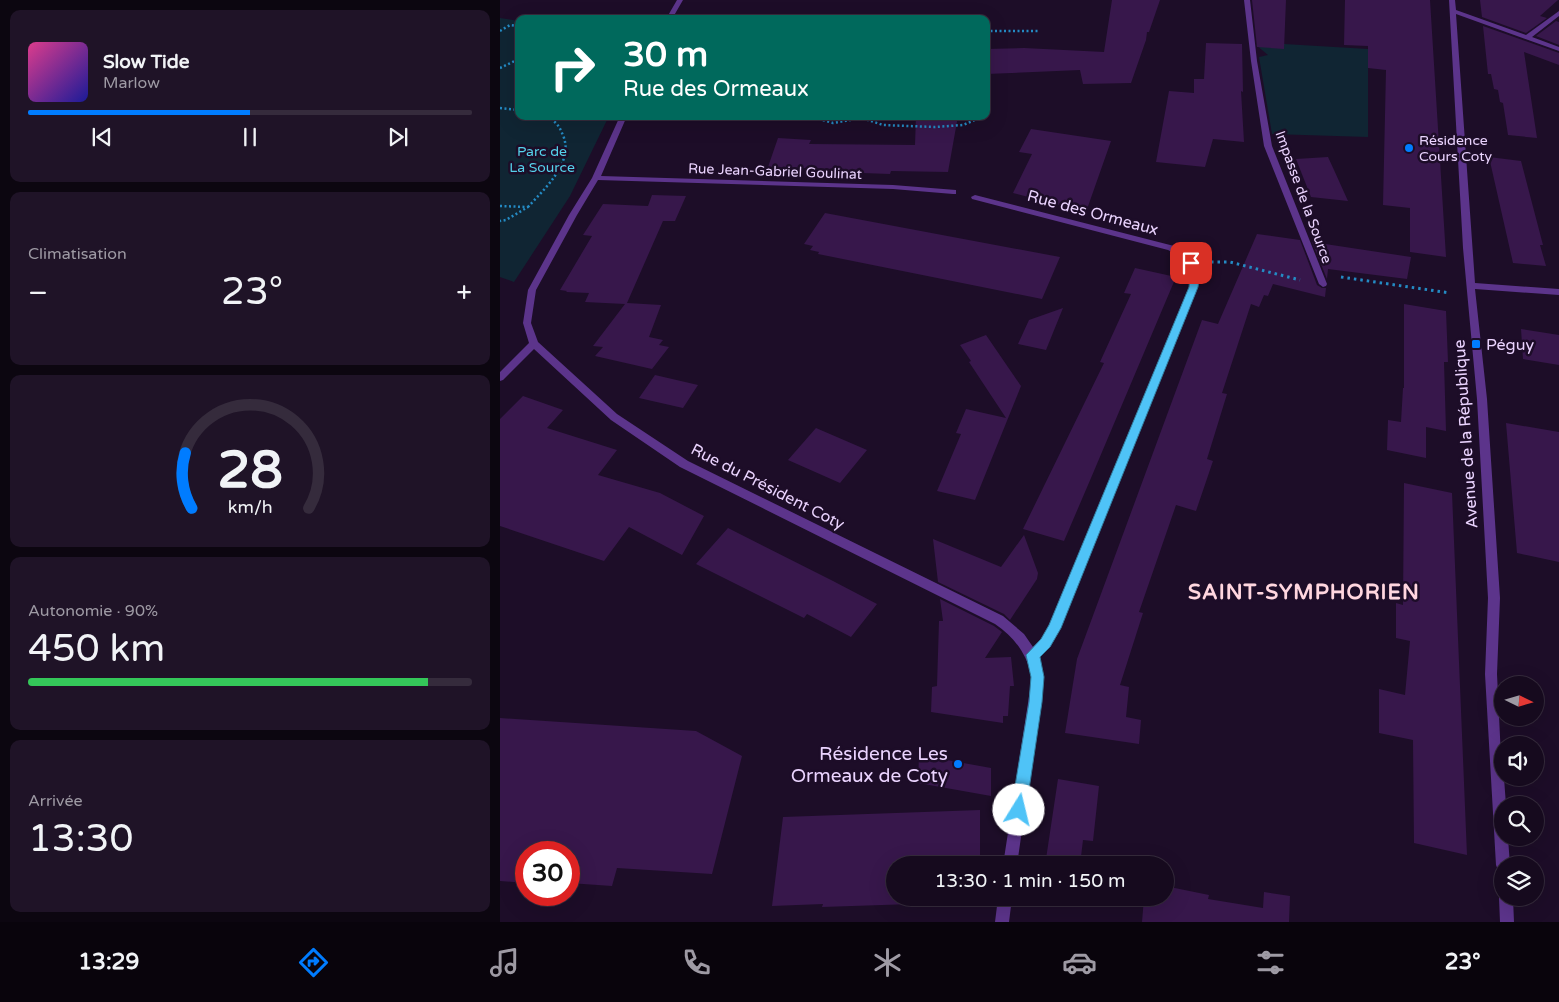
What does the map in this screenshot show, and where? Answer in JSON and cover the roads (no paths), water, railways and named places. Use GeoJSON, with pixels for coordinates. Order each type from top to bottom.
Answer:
{"type":"FeatureCollection","features":[{"type":"Feature","properties":{"kind":"street"},"geometry":{"type":"LineString","coordinates":[[671,15],[680,0]]}},
{"type":"Feature","properties":{"kind":"street","name":"Impasse de la Source"},"geometry":{"type":"LineString","coordinates":[[1247,0],[1254,61],[1268,146],[1323,284]]}},
{"type":"Feature","properties":{"kind":"street","name":"Avenue de la République"},"geometry":{"type":"LineString","coordinates":[[1452,0],[1452,28],[1470,286],[1482,399],[1494,598],[1491,674],[1503,856]]}},
{"type":"Feature","properties":{"kind":"street"},"geometry":{"type":"LineString","coordinates":[[1453,11],[1559,48]]}},
{"type":"Feature","properties":{"kind":"street"},"geometry":{"type":"LineString","coordinates":[[1528,37],[1559,12]]}},
{"type":"Feature","properties":{"kind":"street"},"geometry":{"type":"LineString","coordinates":[[500,378],[534,344],[527,323],[532,290],[573,215],[596,178],[622,120]]}},
{"type":"Feature","properties":{"kind":"street","name":"Rue Jean-Gabriel Goulinat"},"geometry":{"type":"LineString","coordinates":[[596,178],[893,187],[953,192]]}},
{"type":"Feature","properties":{"kind":"street","name":"Rue des Ormeaux"},"geometry":{"type":"LineString","coordinates":[[975,197],[1171,248],[1183,254],[1191,263],[1195,274],[1194,287],[1054,628],[1046,643],[1033,655]]}},
{"type":"Feature","properties":{"kind":"street"},"geometry":{"type":"LineString","coordinates":[[1470,286],[1559,292]]}},
{"type":"Feature","properties":{"kind":"street","name":"Rue du Président Coty"},"geometry":{"type":"LineString","coordinates":[[534,344],[614,417],[684,464],[999,620],[1015,630],[1033,655],[1038,677],[1036,702],[1011,856]]}},
{"type":"Feature","properties":{"kind":"street"},"geometry":{"type":"LineString","coordinates":[[1002,922],[1004,906]]}},
{"type":"Feature","properties":{"kind":"street"},"geometry":{"type":"LineString","coordinates":[[1506,906],[1507,922]]}},
{"type":"Feature","properties":{"kind":"place","name":"Résidence Cours Coty"},"geometry":{"type":"Point","coordinates":[1409,148]}},
{"type":"Feature","properties":{"kind":"place","name":"Péguy"},"geometry":{"type":"Point","coordinates":[1476,344]}},
{"type":"Feature","properties":{"kind":"place","name":"Résidence Les Ormeaux de Coty"},"geometry":{"type":"Point","coordinates":[958,764]}},
{"type":"Feature","properties":{"kind":"district","name":"SAINT-SYMPHORIEN"},"geometry":{"type":"Point","coordinates":[1304,592]}},
{"type":"Feature","properties":{"kind":"park label","name":"Parc de La Source"},"geometry":{"type":"Point","coordinates":[542,160]}}]}
